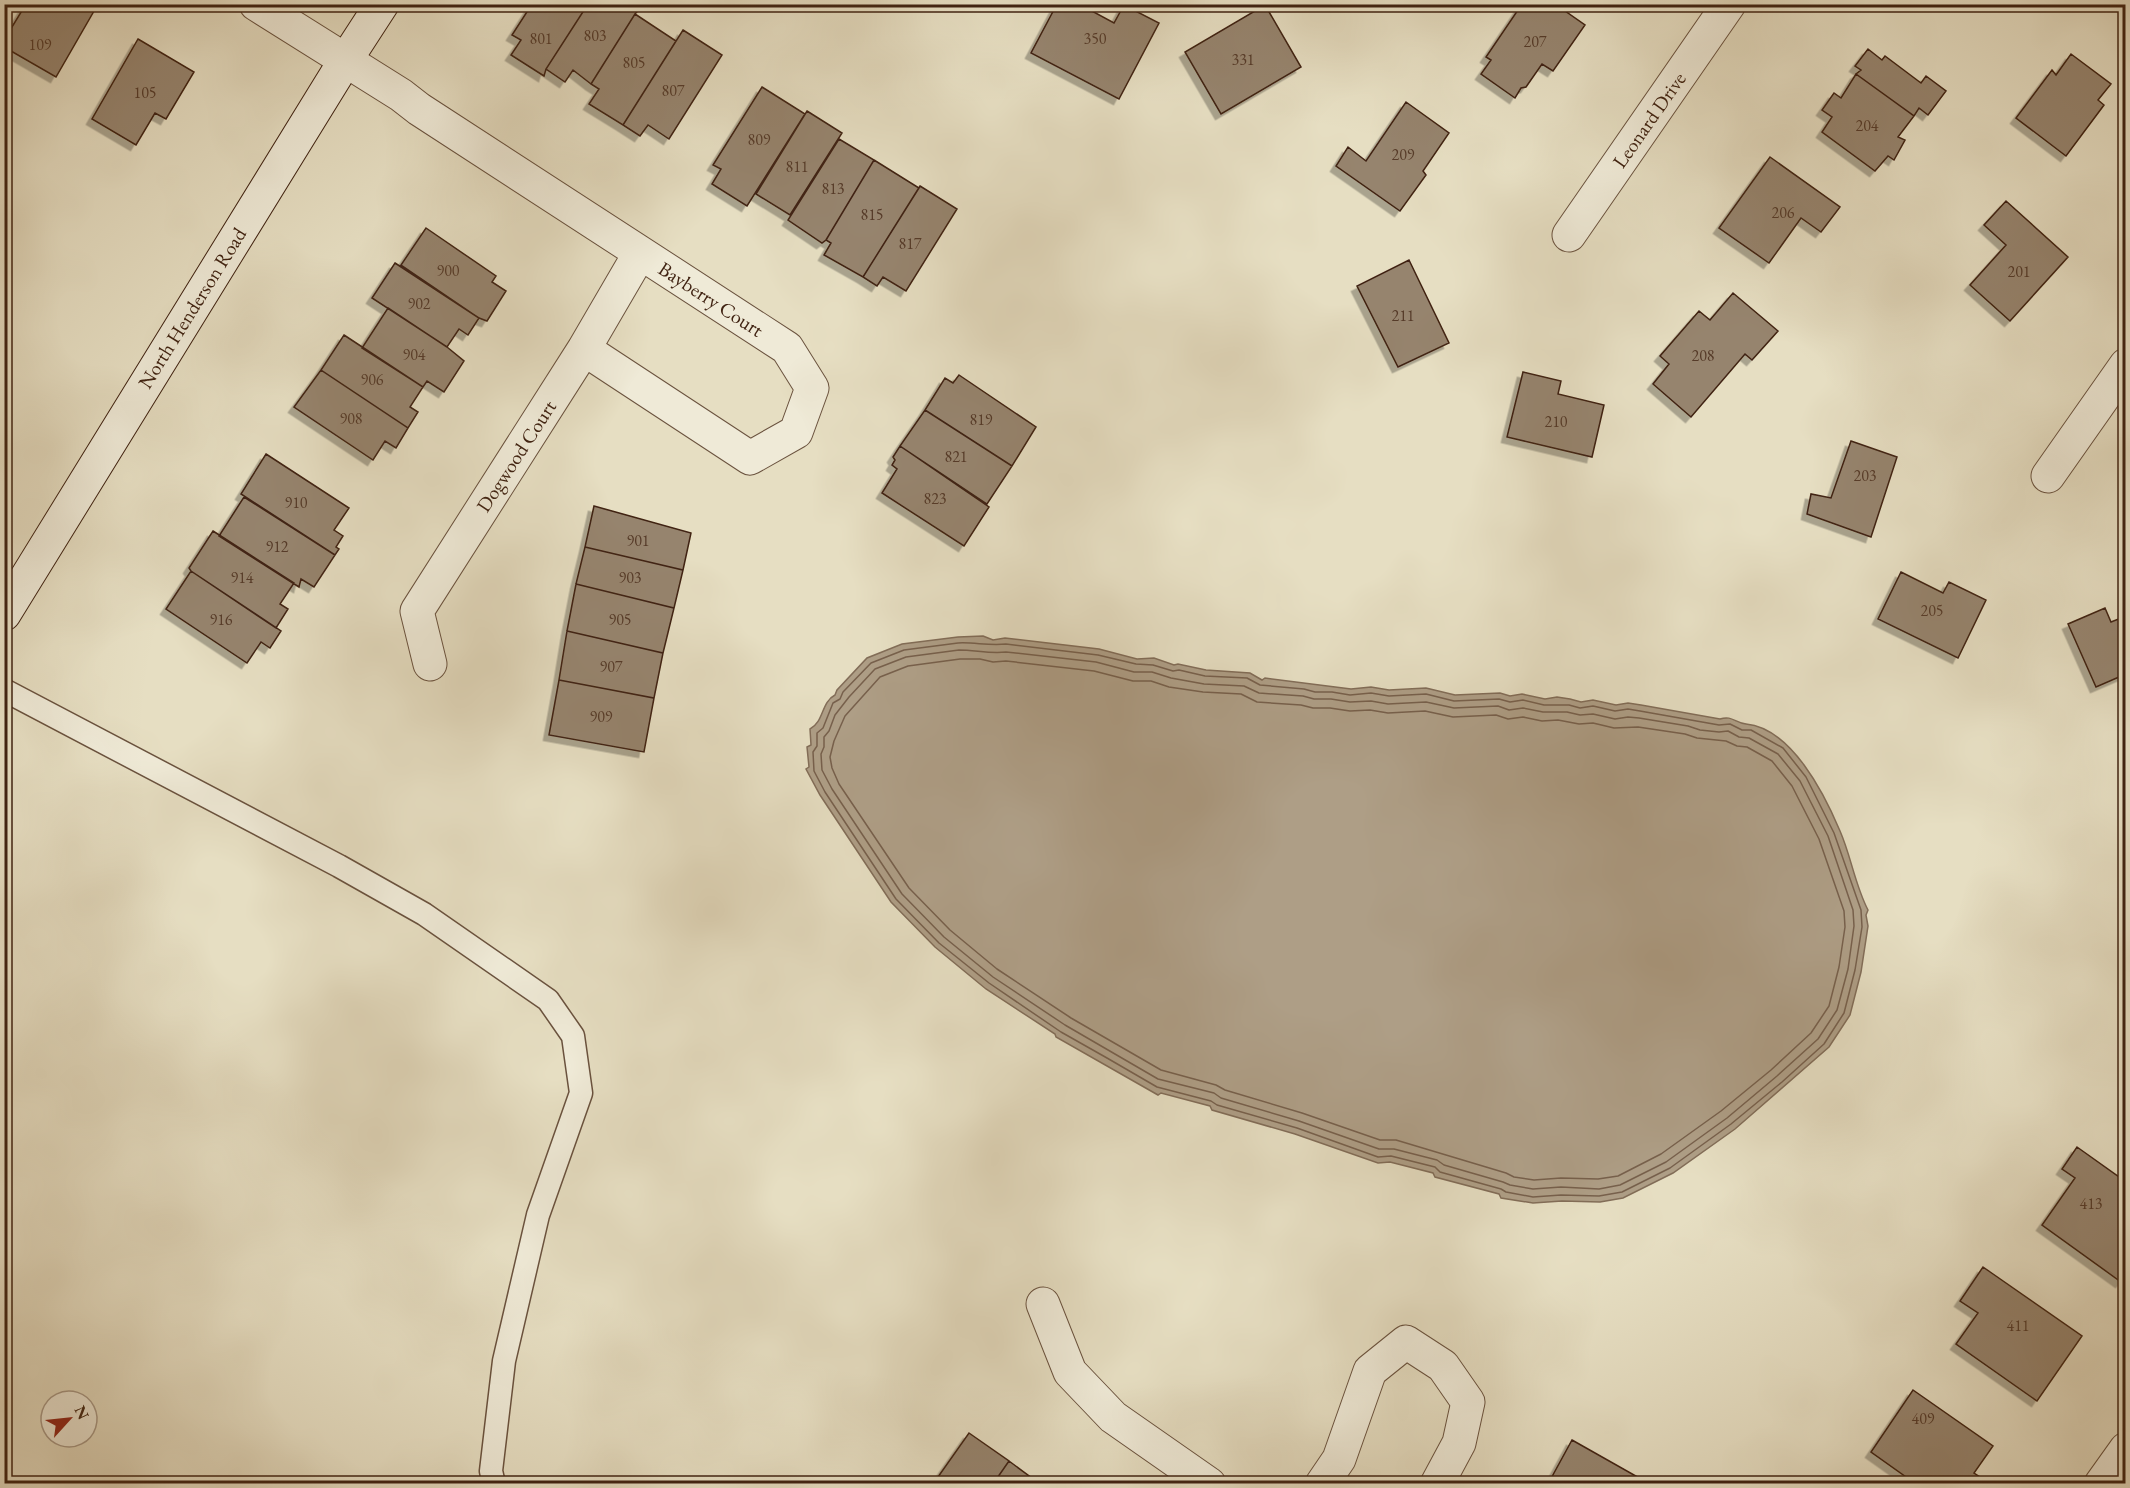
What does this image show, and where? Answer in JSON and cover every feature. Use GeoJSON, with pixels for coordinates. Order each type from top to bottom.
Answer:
{"type":"FeatureCollection","features":[{"type":"Feature","properties":{"kind":"street","name":"Bayberry Court"},"geometry":{"type":"LineString","coordinates":[[256,4],[401,95],[418,109],[787,348],[812,388],[796,432],[750,459],[585,349]]}},
{"type":"Feature","properties":{"kind":"street","name":"North Henderson Road"},"geometry":{"type":"LineString","coordinates":[[4,614],[382,4]]}},
{"type":"Feature","properties":{"kind":"street","name":"Leonard Drive"},"geometry":{"type":"LineString","coordinates":[[1569,235],[1729,4]]}},
{"type":"Feature","properties":{"kind":"street","name":"Dogwood Court"},"geometry":{"type":"LineString","coordinates":[[430,664],[417,611],[585,349],[640,253]]}},
{"type":"Feature","properties":{"kind":"street"},"geometry":{"type":"LineString","coordinates":[[2048,476],[2126,365]]}},
{"type":"Feature","properties":{"kind":"street"},"geometry":{"type":"LineString","coordinates":[[1043,1304],[1070,1372],[1113,1417],[1209,1484]]}},
{"type":"Feature","properties":{"kind":"street"},"geometry":{"type":"LineString","coordinates":[[1322,1484],[1339,1459],[1370,1371],[1406,1342],[1443,1366],[1468,1402],[1459,1443],[1437,1484]]}},
{"type":"Feature","properties":{"kind":"street"},"geometry":{"type":"LineString","coordinates":[[2101,1484],[2126,1449]]}},
{"type":"Feature","properties":{"kind":"lane"},"geometry":{"type":"LineString","coordinates":[[4,690],[339,866],[424,914],[548,1000],[573,1036],[581,1093],[538,1215],[504,1361],[490,1471],[494,1484]]}},
{"type":"Feature","properties":{"kind":"water"},"geometry":{"type":"Polygon","coordinates":[[[983,636],[993,640],[1005,638],[1099,649],[1137,659],[1154,658],[1174,665],[1250,673],[1262,680],[1265,678],[1351,689],[1426,688],[1455,695],[1500,693],[1510,696],[1522,694],[1545,699],[1557,697],[1581,702],[1593,700],[1616,705],[1628,703],[1720,719],[1728,718],[1762,728],[1777,737],[1791,750],[1804,765],[1825,799],[1840,831],[1868,910],[1861,972],[1850,1015],[1829,1047],[1735,1129],[1673,1173],[1623,1198],[1600,1202],[1533,1203],[1501,1198],[1499,1194],[1435,1177],[1433,1173],[1390,1162],[1378,1163],[1295,1134],[1212,1110],[1210,1106],[1161,1093],[1158,1095],[1056,1037],[1055,1034],[986,989],[935,947],[891,902],[820,795],[806,769],[809,767],[807,747],[811,745],[810,729],[818,722],[830,698],[867,658],[902,644],[983,636]]]}},
{"type":"Feature","properties":{"kind":"building"},"geometry":{"type":"Polygon","coordinates":[[[26,4],[83,4],[94,11],[56,77],[4,47],[4,40],[26,4]]]}},
{"type":"Feature","properties":{"kind":"building"},"geometry":{"type":"Polygon","coordinates":[[[532,4],[588,4],[546,69],[544,76],[511,55],[521,40],[512,35],[532,4]]]}},
{"type":"Feature","properties":{"kind":"building"},"geometry":{"type":"Polygon","coordinates":[[[588,4],[644,4],[635,14],[591,84],[573,70],[565,82],[546,69],[588,4]]]}},
{"type":"Feature","properties":{"kind":"building"},"geometry":{"type":"Polygon","coordinates":[[[1057,4],[1079,4],[1114,23],[1124,5],[1159,23],[1119,99],[1031,53],[1057,4]]]}},
{"type":"Feature","properties":{"kind":"building"},"geometry":{"type":"Polygon","coordinates":[[[1522,4],[1527,7],[1528,4],[1555,4],[1585,25],[1553,71],[1542,64],[1515,98],[1481,74],[1491,60],[1486,57],[1522,4]]]}},
{"type":"Feature","properties":{"kind":"building"},"geometry":{"type":"Polygon","coordinates":[[[1265,5],[1301,67],[1221,114],[1185,52],[1265,5]]]}},
{"type":"Feature","properties":{"kind":"building"},"geometry":{"type":"Polygon","coordinates":[[[635,14],[676,41],[623,125],[589,104],[599,89],[591,84],[635,14]]]}},
{"type":"Feature","properties":{"kind":"building"},"geometry":{"type":"Polygon","coordinates":[[[683,30],[722,55],[669,139],[648,125],[640,136],[623,125],[683,30]]]}},
{"type":"Feature","properties":{"kind":"building"},"geometry":{"type":"Polygon","coordinates":[[[138,39],[194,72],[166,119],[155,113],[136,145],[92,119],[138,39]]]}},
{"type":"Feature","properties":{"kind":"building"},"geometry":{"type":"Polygon","coordinates":[[[1868,49],[1882,60],[1885,56],[1921,83],[1926,76],[1946,91],[1928,115],[1919,108],[1914,116],[1856,74],[1861,70],[1855,66],[1868,49]]]}},
{"type":"Feature","properties":{"kind":"building"},"geometry":{"type":"Polygon","coordinates":[[[2071,54],[2111,84],[2098,100],[2104,105],[2066,156],[2016,118],[2052,70],[2056,75],[2071,54]]]}},
{"type":"Feature","properties":{"kind":"building"},"geometry":{"type":"Polygon","coordinates":[[[1856,74],[1914,116],[1898,137],[1905,140],[1894,160],[1888,156],[1875,171],[1822,132],[1832,117],[1822,110],[1834,93],[1841,98],[1856,74]]]}},
{"type":"Feature","properties":{"kind":"building"},"geometry":{"type":"Polygon","coordinates":[[[762,87],[805,114],[747,206],[712,184],[721,169],[713,165],[762,87]]]}},
{"type":"Feature","properties":{"kind":"building"},"geometry":{"type":"Polygon","coordinates":[[[1406,102],[1449,133],[1423,171],[1426,175],[1400,211],[1336,166],[1348,147],[1366,161],[1406,102]]]}},
{"type":"Feature","properties":{"kind":"building"},"geometry":{"type":"Polygon","coordinates":[[[807,111],[842,133],[790,215],[756,194],[807,111]]]}},
{"type":"Feature","properties":{"kind":"building"},"geometry":{"type":"Polygon","coordinates":[[[839,139],[874,160],[822,243],[788,220],[839,139]]]}},
{"type":"Feature","properties":{"kind":"building"},"geometry":{"type":"Polygon","coordinates":[[[1770,157],[1840,207],[1821,232],[1801,218],[1769,263],[1719,228],[1770,157]]]}},
{"type":"Feature","properties":{"kind":"building"},"geometry":{"type":"Polygon","coordinates":[[[874,160],[919,188],[863,277],[824,255],[831,243],[826,240],[874,160]]]}},
{"type":"Feature","properties":{"kind":"building"},"geometry":{"type":"Polygon","coordinates":[[[920,186],[957,209],[906,291],[883,277],[877,286],[863,277],[920,186]]]}},
{"type":"Feature","properties":{"kind":"building"},"geometry":{"type":"Polygon","coordinates":[[[2006,201],[2068,257],[2010,321],[1970,285],[2006,245],[1984,225],[2006,201]]]}},
{"type":"Feature","properties":{"kind":"building"},"geometry":{"type":"Polygon","coordinates":[[[426,228],[496,276],[492,282],[506,291],[487,321],[479,318],[401,265],[426,228]]]}},
{"type":"Feature","properties":{"kind":"building"},"geometry":{"type":"Polygon","coordinates":[[[1409,260],[1449,343],[1398,367],[1357,286],[1409,260]]]}},
{"type":"Feature","properties":{"kind":"building"},"geometry":{"type":"Polygon","coordinates":[[[395,263],[479,318],[468,335],[459,329],[447,347],[372,298],[395,263]]]}},
{"type":"Feature","properties":{"kind":"building"},"geometry":{"type":"Polygon","coordinates":[[[1733,293],[1778,331],[1752,360],[1745,354],[1691,417],[1653,384],[1669,364],[1660,356],[1699,311],[1710,320],[1733,293]]]}},
{"type":"Feature","properties":{"kind":"building"},"geometry":{"type":"Polygon","coordinates":[[[388,308],[464,361],[444,392],[427,381],[423,387],[362,348],[388,308]]]}},
{"type":"Feature","properties":{"kind":"building"},"geometry":{"type":"Polygon","coordinates":[[[344,335],[423,387],[410,407],[418,412],[408,428],[321,370],[344,335]]]}},
{"type":"Feature","properties":{"kind":"building"},"geometry":{"type":"Polygon","coordinates":[[[321,370],[408,428],[396,448],[385,441],[373,460],[294,407],[321,370]]]}},
{"type":"Feature","properties":{"kind":"building"},"geometry":{"type":"Polygon","coordinates":[[[1523,372],[1561,381],[1558,394],[1604,405],[1592,457],[1507,437],[1523,372]]]}},
{"type":"Feature","properties":{"kind":"building"},"geometry":{"type":"Polygon","coordinates":[[[959,375],[1036,427],[1012,466],[925,410],[945,378],[953,383],[959,375]]]}},
{"type":"Feature","properties":{"kind":"building"},"geometry":{"type":"Polygon","coordinates":[[[925,410],[1012,466],[987,504],[900,446],[925,410]]]}},
{"type":"Feature","properties":{"kind":"building"},"geometry":{"type":"Polygon","coordinates":[[[1851,441],[1897,457],[1871,537],[1807,514],[1811,494],[1831,498],[1851,441]]]}},
{"type":"Feature","properties":{"kind":"building"},"geometry":{"type":"Polygon","coordinates":[[[900,446],[989,507],[964,546],[882,493],[897,469],[892,465],[895,460],[893,457],[900,446]]]}},
{"type":"Feature","properties":{"kind":"building"},"geometry":{"type":"Polygon","coordinates":[[[266,454],[349,508],[334,530],[343,536],[336,547],[339,549],[335,555],[241,494],[266,454]]]}},
{"type":"Feature","properties":{"kind":"building"},"geometry":{"type":"Polygon","coordinates":[[[244,497],[335,555],[314,587],[301,579],[299,587],[219,536],[244,497]]]}},
{"type":"Feature","properties":{"kind":"building"},"geometry":{"type":"Polygon","coordinates":[[[594,506],[691,533],[683,570],[585,547],[594,506]]]}},
{"type":"Feature","properties":{"kind":"building"},"geometry":{"type":"Polygon","coordinates":[[[213,531],[294,583],[280,604],[288,609],[276,628],[189,568],[213,531]]]}},
{"type":"Feature","properties":{"kind":"building"},"geometry":{"type":"Polygon","coordinates":[[[585,547],[683,570],[674,608],[576,584],[585,547]]]}},
{"type":"Feature","properties":{"kind":"building"},"geometry":{"type":"Polygon","coordinates":[[[191,571],[281,631],[270,648],[261,642],[247,663],[166,609],[191,571]]]}},
{"type":"Feature","properties":{"kind":"building"},"geometry":{"type":"Polygon","coordinates":[[[1901,572],[1943,593],[1949,582],[1986,600],[1958,658],[1878,619],[1901,572]]]}},
{"type":"Feature","properties":{"kind":"building"},"geometry":{"type":"Polygon","coordinates":[[[576,584],[674,608],[663,653],[567,631],[576,584]]]}},
{"type":"Feature","properties":{"kind":"building"},"geometry":{"type":"Polygon","coordinates":[[[2105,608],[2111,622],[2126,616],[2126,674],[2096,687],[2068,624],[2105,608]]]}},
{"type":"Feature","properties":{"kind":"building"},"geometry":{"type":"Polygon","coordinates":[[[567,631],[663,653],[654,698],[559,680],[567,631]]]}},
{"type":"Feature","properties":{"kind":"building"},"geometry":{"type":"Polygon","coordinates":[[[559,680],[654,698],[644,752],[549,735],[559,680]]]}},
{"type":"Feature","properties":{"kind":"building"},"geometry":{"type":"Polygon","coordinates":[[[2077,1147],[2126,1182],[2126,1276],[2121,1282],[2042,1225],[2075,1178],[2062,1169],[2077,1147]]]}},
{"type":"Feature","properties":{"kind":"building"},"geometry":{"type":"Polygon","coordinates":[[[1983,1267],[2082,1336],[2037,1401],[1956,1344],[1978,1313],[1960,1301],[1983,1267]]]}},
{"type":"Feature","properties":{"kind":"building"},"geometry":{"type":"Polygon","coordinates":[[[1913,1390],[1993,1446],[1974,1473],[1983,1479],[1979,1484],[1916,1484],[1871,1452],[1913,1390]]]}},
{"type":"Feature","properties":{"kind":"building"},"geometry":{"type":"Polygon","coordinates":[[[969,1433],[1009,1461],[993,1484],[933,1484],[969,1433]]]}},
{"type":"Feature","properties":{"kind":"building"},"geometry":{"type":"Polygon","coordinates":[[[1572,1440],[1650,1484],[1548,1484],[1572,1440]]]}},
{"type":"Feature","properties":{"kind":"building"},"geometry":{"type":"Polygon","coordinates":[[[1009,1461],[1040,1484],[993,1484],[1009,1461]]]}}]}
